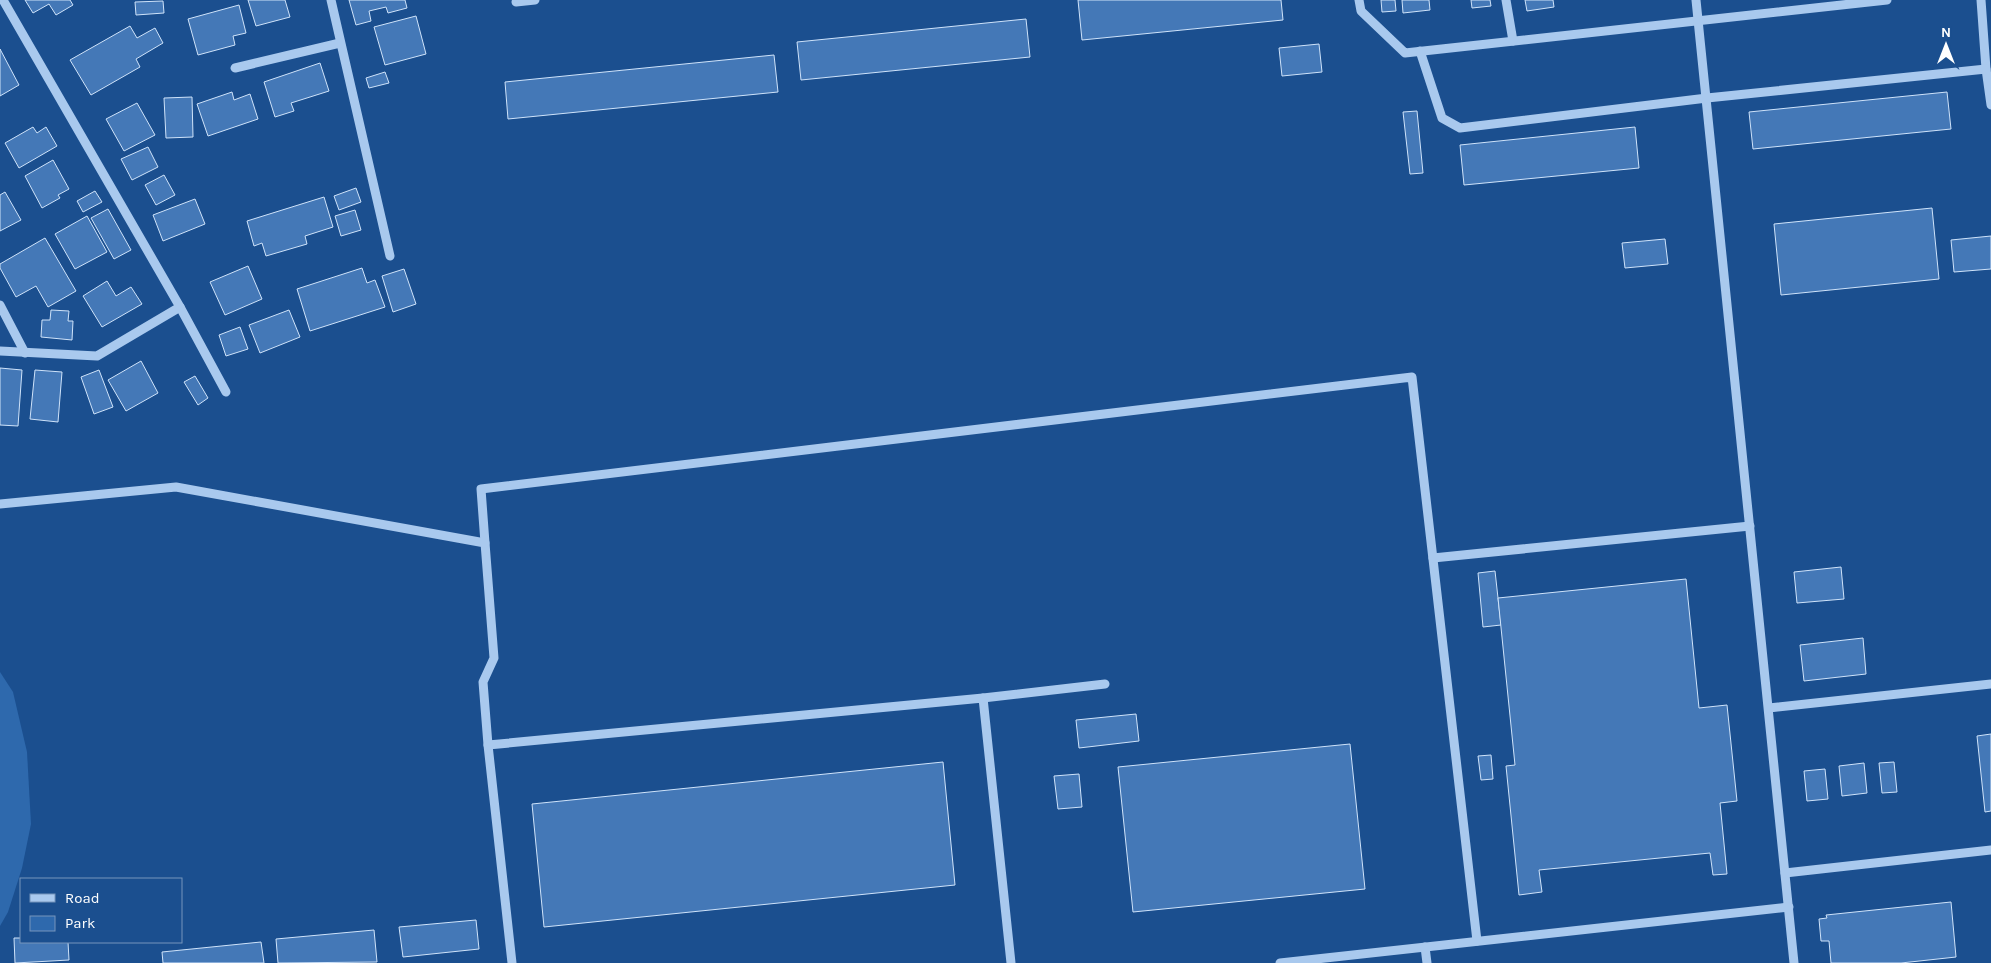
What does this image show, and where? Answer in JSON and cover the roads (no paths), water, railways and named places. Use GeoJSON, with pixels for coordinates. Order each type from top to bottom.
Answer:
{"type":"FeatureCollection","features":[{"type":"Feature","properties":{"kind":"street"},"geometry":{"type":"LineString","coordinates":[[3,0],[180,307],[226,392]]}},
{"type":"Feature","properties":{"kind":"street"},"geometry":{"type":"LineString","coordinates":[[330,0],[390,256]]}},
{"type":"Feature","properties":{"kind":"street"},"geometry":{"type":"LineString","coordinates":[[516,2],[535,0]]}},
{"type":"Feature","properties":{"kind":"street"},"geometry":{"type":"LineString","coordinates":[[1359,0],[1361,11],[1405,53],[1887,0]]}},
{"type":"Feature","properties":{"kind":"street"},"geometry":{"type":"LineString","coordinates":[[1506,0],[1513,41]]}},
{"type":"Feature","properties":{"kind":"street"},"geometry":{"type":"LineString","coordinates":[[1696,0],[1794,963]]}},
{"type":"Feature","properties":{"kind":"street"},"geometry":{"type":"LineString","coordinates":[[1981,0],[1986,69],[1991,105]]}},
{"type":"Feature","properties":{"kind":"street"},"geometry":{"type":"LineString","coordinates":[[234,68],[340,43]]}},
{"type":"Feature","properties":{"kind":"street"},"geometry":{"type":"LineString","coordinates":[[1420,51],[1442,118],[1460,128],[1707,98],[1986,69]]}},
{"type":"Feature","properties":{"kind":"street"},"geometry":{"type":"LineString","coordinates":[[0,305],[26,353]]}},
{"type":"Feature","properties":{"kind":"street"},"geometry":{"type":"LineString","coordinates":[[0,351],[97,356],[180,307]]}},
{"type":"Feature","properties":{"kind":"street"},"geometry":{"type":"LineString","coordinates":[[512,963],[483,682],[494,658],[481,489],[1412,377],[1477,941]]}},
{"type":"Feature","properties":{"kind":"street"},"geometry":{"type":"LineString","coordinates":[[0,504],[176,487],[485,543]]}},
{"type":"Feature","properties":{"kind":"street"},"geometry":{"type":"LineString","coordinates":[[1433,558],[1750,526]]}},
{"type":"Feature","properties":{"kind":"street"},"geometry":{"type":"LineString","coordinates":[[488,745],[983,698],[1105,684]]}},
{"type":"Feature","properties":{"kind":"street"},"geometry":{"type":"LineString","coordinates":[[1768,708],[1991,684]]}},
{"type":"Feature","properties":{"kind":"street"},"geometry":{"type":"LineString","coordinates":[[983,698],[1011,963]]}},
{"type":"Feature","properties":{"kind":"street"},"geometry":{"type":"LineString","coordinates":[[1785,873],[1991,850]]}},
{"type":"Feature","properties":{"kind":"street"},"geometry":{"type":"LineString","coordinates":[[1280,963],[1789,907]]}},
{"type":"Feature","properties":{"kind":"street"},"geometry":{"type":"LineString","coordinates":[[1425,947],[1427,963]]}}]}
